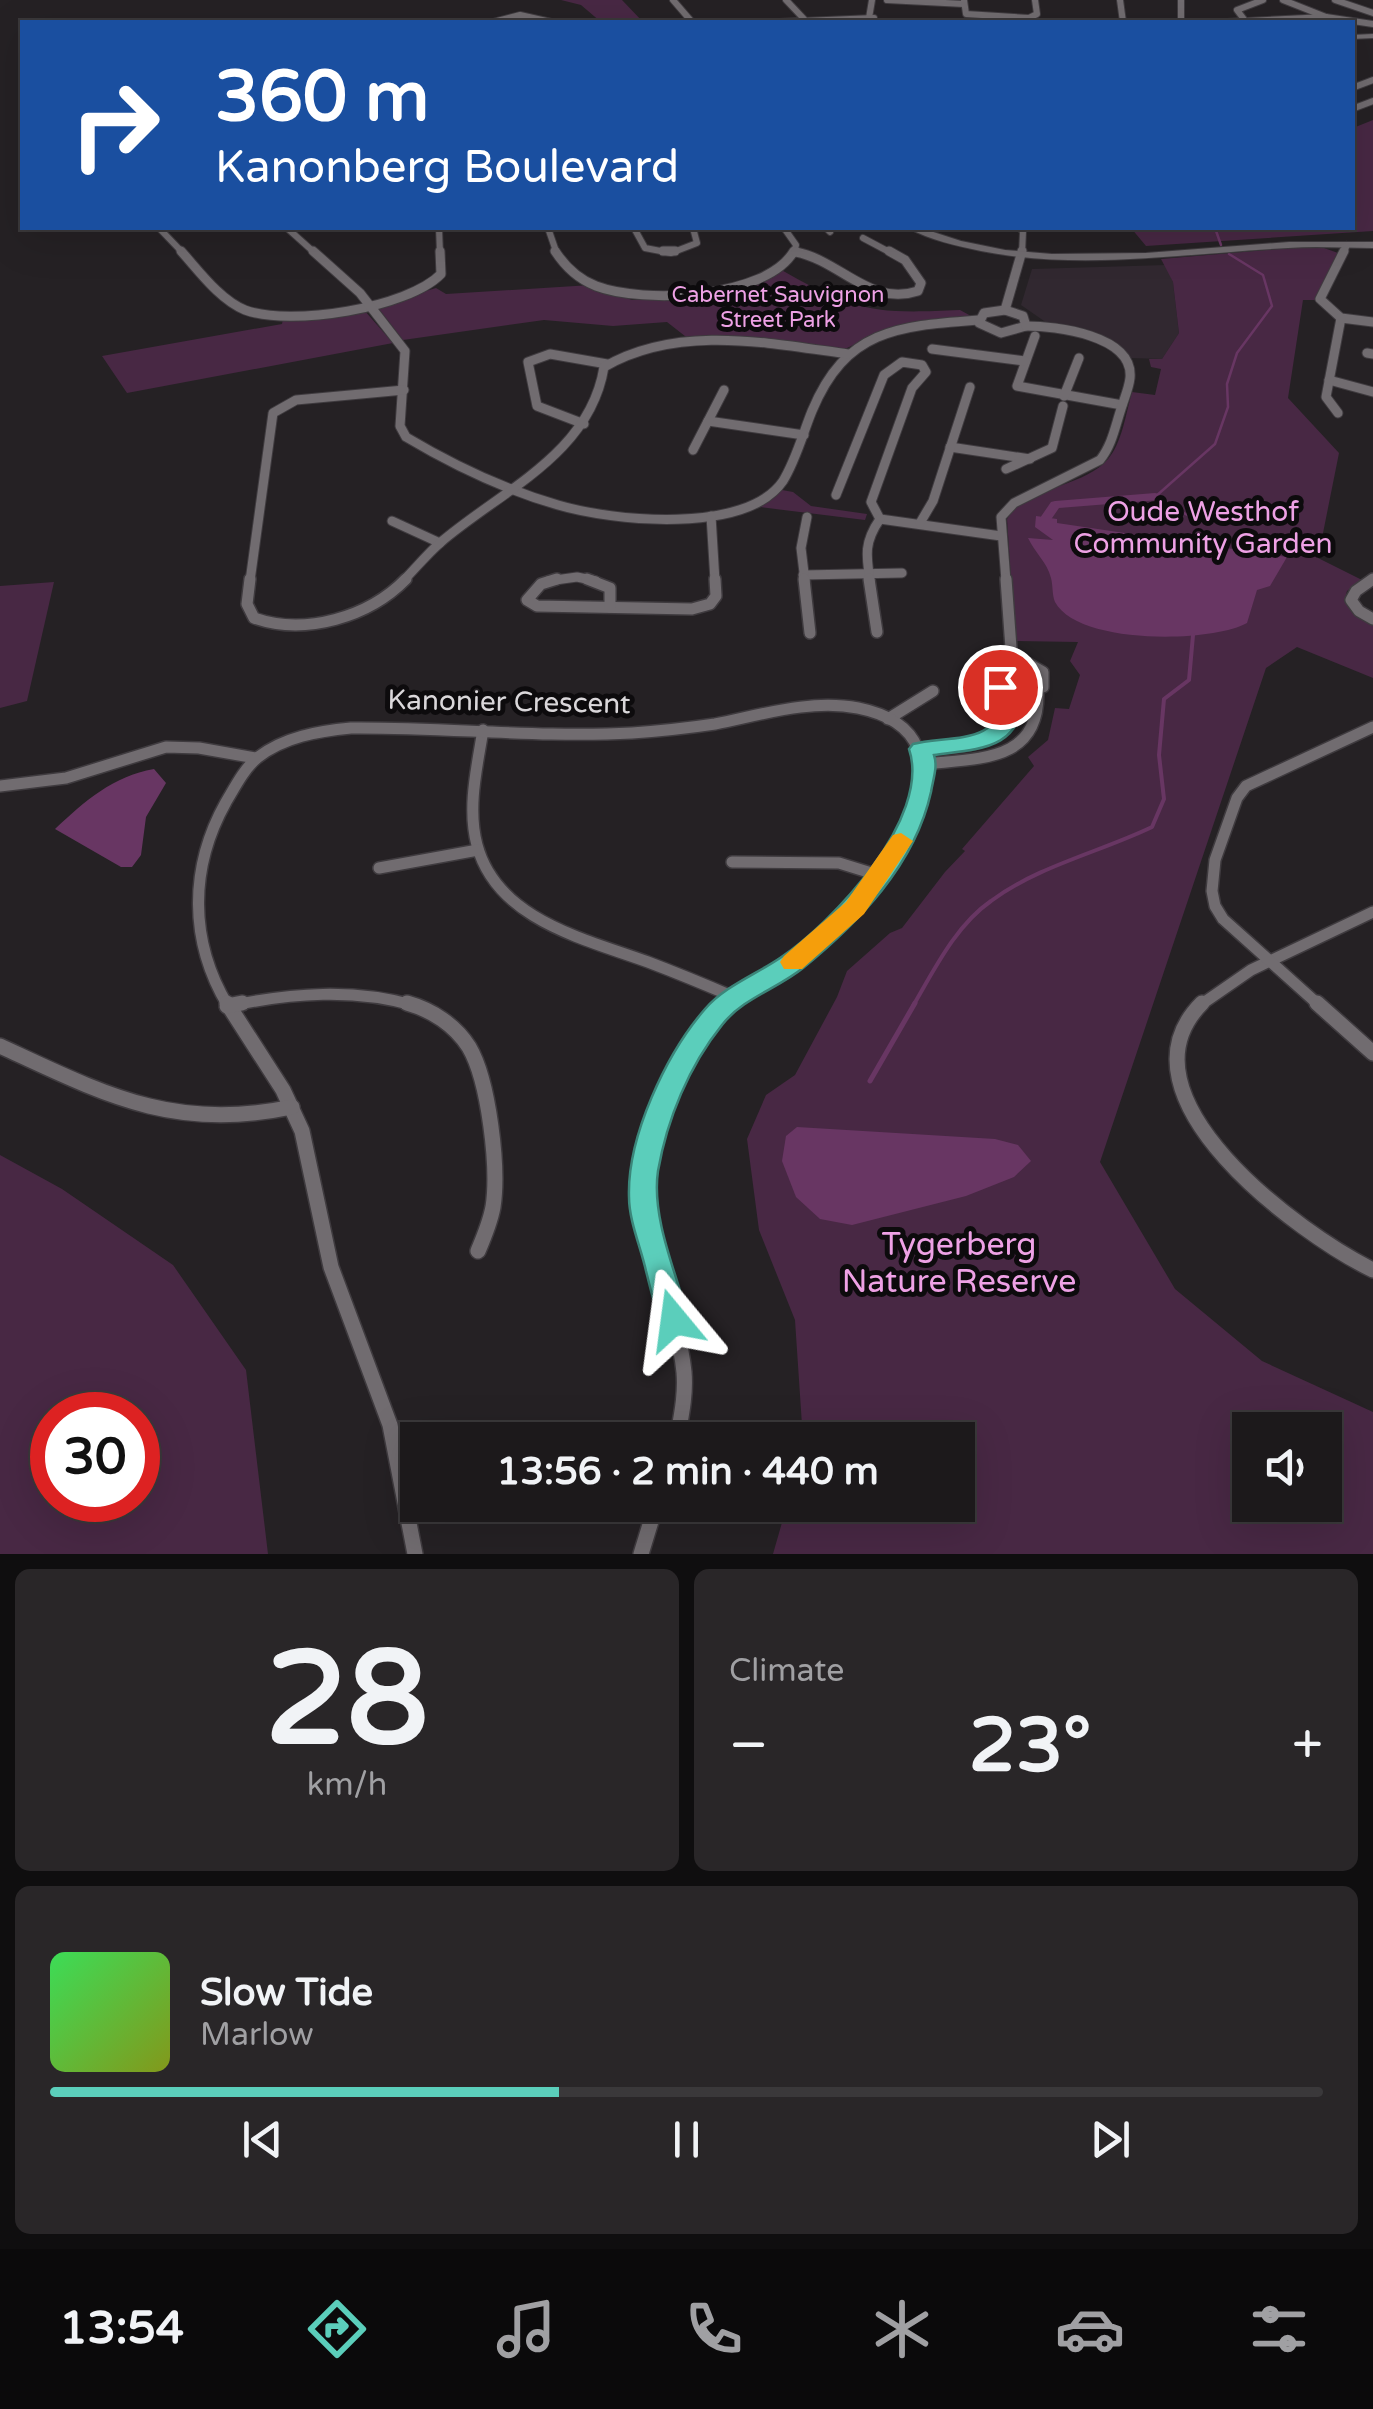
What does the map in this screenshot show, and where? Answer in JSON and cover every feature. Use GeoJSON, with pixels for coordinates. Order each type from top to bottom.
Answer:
{"type":"FeatureCollection","features":[{"type":"Feature","properties":{"kind":"street"},"geometry":{"type":"LineString","coordinates":[[673,0],[690,20]]}},
{"type":"Feature","properties":{"kind":"street"},"geometry":{"type":"LineString","coordinates":[[786,0],[804,19]]}},
{"type":"Feature","properties":{"kind":"street"},"geometry":{"type":"LineString","coordinates":[[872,0],[872,20]]}},
{"type":"Feature","properties":{"kind":"street"},"geometry":{"type":"LineString","coordinates":[[796,20],[872,20],[890,0],[964,2],[964,14],[1029,18],[1036,14],[1035,0]]}},
{"type":"Feature","properties":{"kind":"street"},"geometry":{"type":"LineString","coordinates":[[1245,20],[1238,9],[1262,0]]}},
{"type":"Feature","properties":{"kind":"street"},"geometry":{"type":"LineString","coordinates":[[1283,0],[1326,17]]}},
{"type":"Feature","properties":{"kind":"street"},"geometry":{"type":"LineString","coordinates":[[1335,0],[1373,12]]}},
{"type":"Feature","properties":{"kind":"street"},"geometry":{"type":"LineString","coordinates":[[501,20],[516,16],[539,20]]}},
{"type":"Feature","properties":{"kind":"street"},"geometry":{"type":"LineString","coordinates":[[1278,20],[1346,20]]}},
{"type":"Feature","properties":{"kind":"street"},"geometry":{"type":"LineString","coordinates":[[162,230],[235,303],[252,312],[297,316],[416,294],[437,283],[442,274],[438,230]]}},
{"type":"Feature","properties":{"kind":"street"},"geometry":{"type":"LineString","coordinates":[[289,230],[368,304],[405,351],[400,426],[406,437],[516,488],[580,510],[711,516],[778,486],[832,372],[848,354],[902,329],[978,320],[995,332],[1014,332],[1026,326],[1082,334],[1116,351],[1130,370],[1122,406],[1100,460],[1010,505],[1001,517],[1012,662]]}},
{"type":"Feature","properties":{"kind":"street"},"geometry":{"type":"LineString","coordinates":[[548,230],[551,250],[575,274],[631,297],[723,291],[785,262],[796,252]]}},
{"type":"Feature","properties":{"kind":"street"},"geometry":{"type":"LineString","coordinates":[[635,230],[638,242],[647,250],[668,254],[699,241],[694,230]]}},
{"type":"Feature","properties":{"kind":"street"},"geometry":{"type":"LineString","coordinates":[[785,230],[796,252],[821,258],[844,276],[877,292],[903,296],[918,291],[921,282],[911,264],[863,238]]}},
{"type":"Feature","properties":{"kind":"street"},"geometry":{"type":"LineString","coordinates":[[918,230],[954,243],[1022,256],[1109,259],[1293,245],[1373,245]]}},
{"type":"Feature","properties":{"kind":"street"},"geometry":{"type":"LineString","coordinates":[[1005,310],[1022,256],[1022,230]]}},
{"type":"Feature","properties":{"kind":"street"},"geometry":{"type":"LineString","coordinates":[[1347,245],[1320,298],[1342,318],[1373,322]]}},
{"type":"Feature","properties":{"kind":"street"},"geometry":{"type":"LineString","coordinates":[[978,320],[984,313],[1005,310],[1022,316],[1026,326]]}},
{"type":"Feature","properties":{"kind":"street"},"geometry":{"type":"LineString","coordinates":[[1338,413],[1326,399],[1342,318]]}},
{"type":"Feature","properties":{"kind":"street"},"geometry":{"type":"LineString","coordinates":[[1035,336],[1017,386],[1064,401],[1122,406]]}},
{"type":"Feature","properties":{"kind":"street"},"geometry":{"type":"LineString","coordinates":[[584,424],[537,406],[528,362],[550,354],[607,364],[656,346],[718,339],[848,354]]}},
{"type":"Feature","properties":{"kind":"street"},"geometry":{"type":"LineString","coordinates":[[932,350],[1025,361]]}},
{"type":"Feature","properties":{"kind":"street"},"geometry":{"type":"LineString","coordinates":[[1006,469],[1053,447],[1078,358]]}},
{"type":"Feature","properties":{"kind":"street"},"geometry":{"type":"LineString","coordinates":[[836,495],[884,376],[902,362],[922,365],[926,372],[912,388],[871,502],[880,519]]}},
{"type":"Feature","properties":{"kind":"street"},"geometry":{"type":"LineString","coordinates":[[404,390],[296,400],[273,413],[248,612],[260,622],[281,626],[368,609],[382,600],[440,543],[516,488],[584,424],[604,384],[607,364]]}},
{"type":"Feature","properties":{"kind":"street"},"geometry":{"type":"LineString","coordinates":[[1329,380],[1373,392]]}},
{"type":"Feature","properties":{"kind":"street"},"geometry":{"type":"LineString","coordinates":[[920,524],[933,500],[970,387]]}},
{"type":"Feature","properties":{"kind":"street"},"geometry":{"type":"LineString","coordinates":[[693,450],[724,390]]}},
{"type":"Feature","properties":{"kind":"street"},"geometry":{"type":"LineString","coordinates":[[708,421],[804,435]]}},
{"type":"Feature","properties":{"kind":"street"},"geometry":{"type":"LineString","coordinates":[[950,447],[1030,459]]}},
{"type":"Feature","properties":{"kind":"street"},"geometry":{"type":"LineString","coordinates":[[610,606],[610,588],[596,581],[547,580],[536,585],[527,600],[537,606],[692,609],[710,604],[716,596],[711,516]]}},
{"type":"Feature","properties":{"kind":"street"},"geometry":{"type":"LineString","coordinates":[[807,517],[801,548],[810,633]]}},
{"type":"Feature","properties":{"kind":"street"},"geometry":{"type":"LineString","coordinates":[[880,519],[1001,536]]}},
{"type":"Feature","properties":{"kind":"street"},"geometry":{"type":"LineString","coordinates":[[877,632],[865,544],[880,519]]}},
{"type":"Feature","properties":{"kind":"street"},"geometry":{"type":"LineString","coordinates":[[392,521],[440,543]]}},
{"type":"Feature","properties":{"kind":"street"},"geometry":{"type":"LineString","coordinates":[[804,575],[902,573]]}},
{"type":"Feature","properties":{"kind":"street"},"geometry":{"type":"LineString","coordinates":[[1373,579],[1353,593],[1351,600],[1359,611],[1373,618]]}},
{"type":"Feature","properties":{"kind":"street"},"geometry":{"type":"LineString","coordinates":[[1012,662],[1030,664],[1042,672],[1046,682],[1038,691],[1011,692],[1000,687],[993,676],[1001,665],[1012,662]]}},
{"type":"Feature","properties":{"kind":"street"},"geometry":{"type":"LineString","coordinates":[[888,719],[933,691]]}},
{"type":"Feature","properties":{"kind":"street"},"geometry":{"type":"LineString","coordinates":[[680,1422],[685,1392],[684,1355],[646,1223],[644,1172],[658,1116],[675,1076],[695,1040],[734,997],[791,964],[826,936],[881,876],[914,814],[926,764],[983,757],[1016,748],[1031,736],[1040,706],[1038,691]]}},
{"type":"Feature","properties":{"kind":"street"},"geometry":{"type":"LineString","coordinates":[[920,749],[978,742],[997,734],[1011,716],[1011,692]]}},
{"type":"Feature","properties":{"kind":"street","name":"Kanonier Crescent"},"geometry":{"type":"LineString","coordinates":[[256,758],[282,744],[324,730],[375,727],[573,734],[656,731],[817,705],[861,709],[888,719],[910,735],[926,764]]}},
{"type":"Feature","properties":{"kind":"street"},"geometry":{"type":"LineString","coordinates":[[1373,727],[1260,776],[1237,798],[1210,894],[1223,919],[1373,1053]]}},
{"type":"Feature","properties":{"kind":"street"},"geometry":{"type":"LineString","coordinates":[[483,730],[474,789],[478,850],[497,882],[536,917],[560,930],[734,997]]}},
{"type":"Feature","properties":{"kind":"street"},"geometry":{"type":"LineString","coordinates":[[0,786],[66,778],[166,747],[200,748],[256,758],[226,801],[202,862],[197,903],[201,936],[209,970],[227,1006],[292,1107],[308,1155],[325,1248],[391,1429],[415,1554]]}},
{"type":"Feature","properties":{"kind":"street"},"geometry":{"type":"LineString","coordinates":[[379,868],[478,850]]}},
{"type":"Feature","properties":{"kind":"street"},"geometry":{"type":"LineString","coordinates":[[732,862],[839,863],[881,876]]}},
{"type":"Feature","properties":{"kind":"street"},"geometry":{"type":"LineString","coordinates":[[1373,912],[1216,991],[1196,1008],[1179,1043],[1181,1082],[1192,1110],[1258,1197],[1313,1240],[1373,1270]]}},
{"type":"Feature","properties":{"kind":"street"},"geometry":{"type":"LineString","coordinates":[[227,1006],[291,996],[367,996],[417,1005],[455,1028],[477,1064],[494,1158],[492,1224],[478,1252]]}},
{"type":"Feature","properties":{"kind":"street"},"geometry":{"type":"LineString","coordinates":[[0,1046],[124,1102],[166,1114],[230,1118],[292,1107]]}},
{"type":"Feature","properties":{"kind":"street"},"geometry":{"type":"LineString","coordinates":[[641,1554],[651,1522]]}},
{"type":"Feature","properties":{"kind":"shaded area"},"geometry":{"type":"Polygon","coordinates":[[[1166,265],[1173,282],[1179,333],[1162,359],[1131,358],[1119,347],[1047,323],[1021,305],[1032,269],[1166,265]]]}},
{"type":"Feature","properties":{"kind":"shaded area"},"geometry":{"type":"Polygon","coordinates":[[[1036,516],[1057,519],[1057,523],[1287,557],[1270,586],[1257,590],[1247,623],[1205,634],[1116,633],[1068,616],[1055,602],[1049,572],[1028,538],[1053,540],[1035,527],[1036,516]]]}},
{"type":"Feature","properties":{"kind":"shaded area"},"geometry":{"type":"Polygon","coordinates":[[[154,769],[166,783],[146,817],[141,855],[132,867],[121,867],[55,829],[113,784],[154,769]]]}},
{"type":"Feature","properties":{"kind":"shaded area"},"geometry":{"type":"Polygon","coordinates":[[[797,1127],[995,1139],[1018,1145],[1031,1161],[1014,1177],[966,1196],[852,1225],[820,1219],[796,1197],[782,1161],[786,1136],[797,1127]]]}},
{"type":"Feature","properties":{"kind":"green space"},"geometry":{"type":"Polygon","coordinates":[[[561,0],[622,0],[641,20],[599,20],[581,5],[561,0]]]}},
{"type":"Feature","properties":{"kind":"green space"},"geometry":{"type":"Polygon","coordinates":[[[1373,120],[1373,231],[1146,246],[1133,230],[1355,230],[1355,127],[1373,120]]]}},
{"type":"Feature","properties":{"kind":"green space","name":"Tygerberg Nature Reserve"},"geometry":{"type":"Polygon","coordinates":[[[1289,248],[1324,248],[1338,253],[1316,300],[1303,300],[1288,398],[1339,453],[1318,558],[1362,580],[1347,591],[1345,599],[1354,612],[1373,623],[1373,678],[1297,647],[1266,668],[1100,1162],[1175,1289],[1262,1361],[1373,1412],[1373,1554],[773,1554],[782,1522],[975,1522],[975,1422],[802,1422],[795,1320],[759,1230],[747,1139],[766,1095],[795,1075],[847,971],[890,933],[902,928],[965,851],[962,849],[1034,766],[1028,757],[1048,740],[1055,708],[1069,709],[1080,675],[1070,661],[1078,642],[1015,641],[1007,519],[1028,500],[1097,469],[1117,445],[1132,392],[1155,395],[1161,369],[1151,367],[1149,359],[1162,359],[1179,333],[1173,282],[1161,259],[1289,248]]]}},
{"type":"Feature","properties":{"kind":"green space","name":"Cabernet Sauvignon Street Park"},"geometry":{"type":"Polygon","coordinates":[[[778,268],[827,294],[865,307],[960,310],[971,316],[876,334],[845,349],[731,336],[690,340],[667,322],[613,326],[544,320],[403,340],[379,309],[385,303],[436,288],[446,294],[591,285],[632,300],[716,295],[778,268]]]}},
{"type":"Feature","properties":{"kind":"green space"},"geometry":{"type":"Polygon","coordinates":[[[364,310],[393,343],[127,393],[102,356],[282,324],[283,319],[364,310]]]}},
{"type":"Feature","properties":{"kind":"green space"},"geometry":{"type":"Polygon","coordinates":[[[782,490],[793,492],[811,506],[867,514],[865,520],[751,506],[782,490]]]}},
{"type":"Feature","properties":{"kind":"green space"},"geometry":{"type":"Polygon","coordinates":[[[54,582],[27,701],[0,708],[0,586],[54,582]]]}},
{"type":"Feature","properties":{"kind":"green space"},"geometry":{"type":"Polygon","coordinates":[[[0,1155],[62,1189],[173,1265],[246,1370],[268,1554],[0,1554],[0,1155]]]}},
{"type":"Feature","properties":{"kind":"waterway"},"geometry":{"type":"LineString","coordinates":[[1216,230],[1221,245]]}},
{"type":"Feature","properties":{"kind":"waterway"},"geometry":{"type":"LineString","coordinates":[[1200,522],[1155,497],[1215,444],[1228,407],[1227,384],[1237,353],[1272,306],[1263,275],[1229,254]]}},
{"type":"Feature","properties":{"kind":"waterway"},"geometry":{"type":"LineString","coordinates":[[1046,518],[1055,505],[1155,497]]}},
{"type":"Feature","properties":{"kind":"waterway"},"geometry":{"type":"LineString","coordinates":[[913,1006],[956,935],[991,901],[1049,869],[1152,827],[1164,799],[1159,755],[1164,699],[1189,680],[1193,635]]}},
{"type":"Feature","properties":{"kind":"waterway"},"geometry":{"type":"LineString","coordinates":[[870,1081],[915,1003]]}},
{"type":"Feature","properties":{"kind":"slow traffic"},"geometry":{"type":"LineString","coordinates":[[793,962],[855,908],[881,876],[901,841]]}},
{"type":"Feature","properties":{"kind":"route"},"geometry":{"type":"LineString","coordinates":[[674,1320],[643,1201],[644,1172],[658,1116],[675,1076],[695,1040],[734,997],[791,964],[855,908],[881,876],[914,814],[926,764],[920,749],[978,742],[997,734],[1005,727],[1012,707],[1011,692],[1000,687]]}},
{"type":"Feature","properties":{"kind":"park label","name":"Oude Westhof Community Garden"},"geometry":{"type":"Point","coordinates":[1203,528]}}]}
